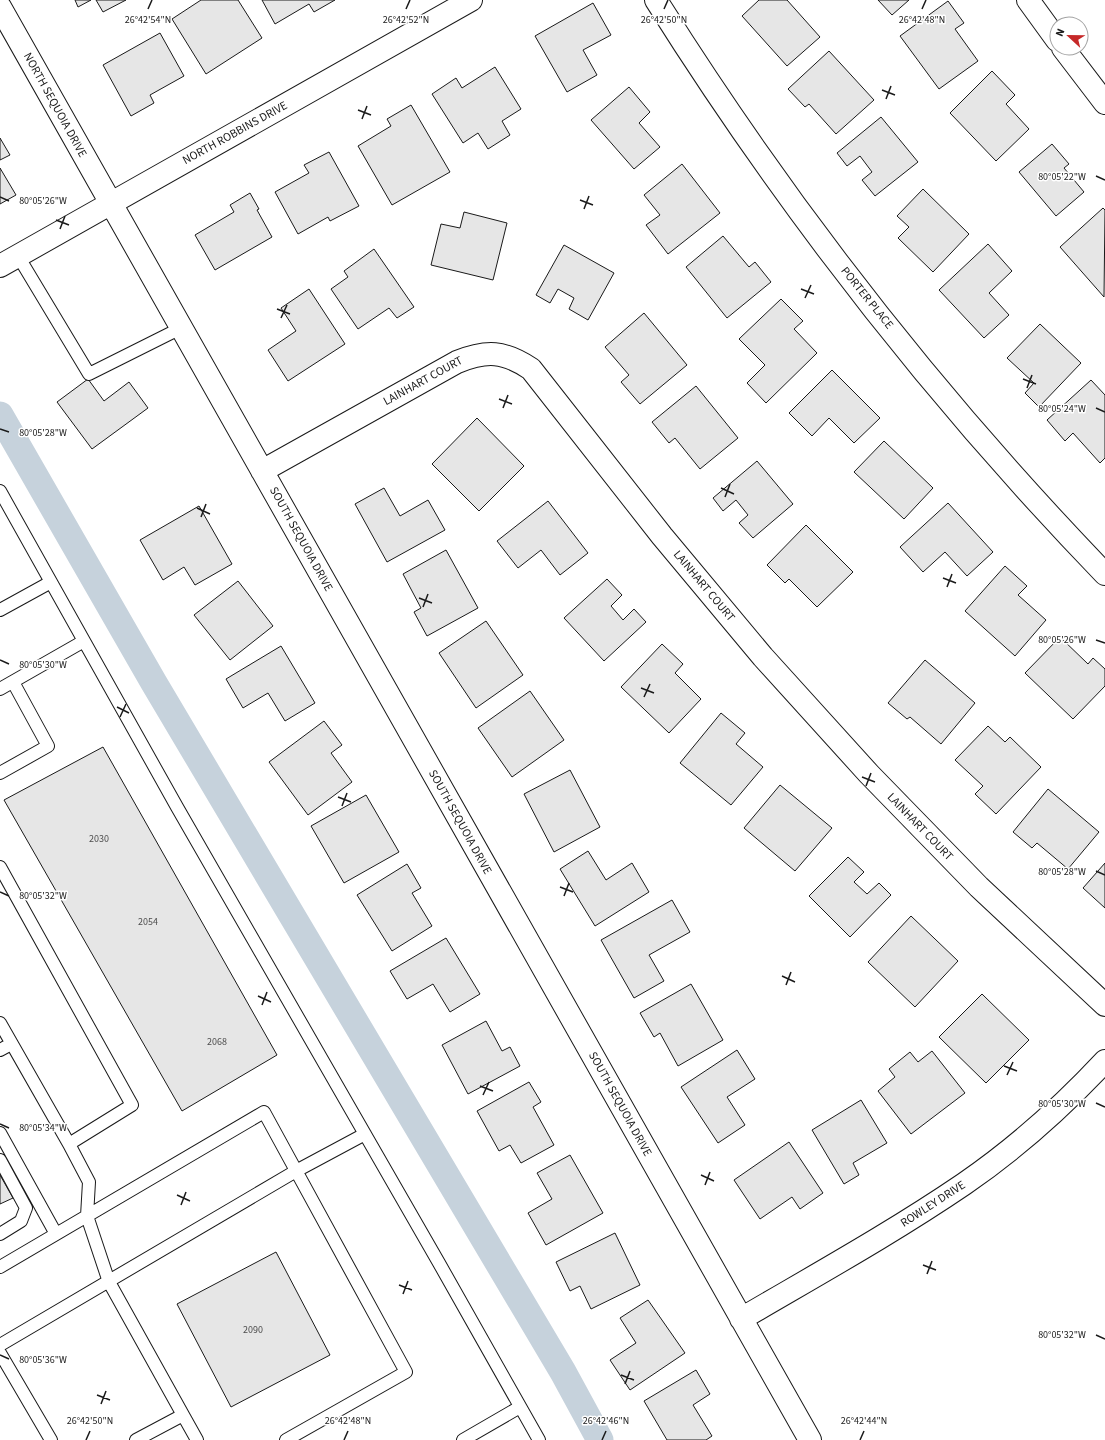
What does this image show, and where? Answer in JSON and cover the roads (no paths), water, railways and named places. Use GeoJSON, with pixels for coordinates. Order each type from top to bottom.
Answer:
{"type":"FeatureCollection","features":[{"type":"Feature","properties":{"kind":"street","name":"NORTH ROBBINS DRIVE"},"geometry":{"type":"LineString","coordinates":[[9,261],[471,0]]}},
{"type":"Feature","properties":{"kind":"street","name":"PORTER PLACE"},"geometry":{"type":"LineString","coordinates":[[656,0],[764,161],[842,268],[949,401],[1062,530],[1105,574]]}},
{"type":"Feature","properties":{"kind":"street"},"geometry":{"type":"LineString","coordinates":[[1028,0],[1049,29]]}},
{"type":"Feature","properties":{"kind":"street","name":"NORTH SEQUOIA DRIVE"},"geometry":{"type":"LineString","coordinates":[[0,7],[111,203]]}},
{"type":"Feature","properties":{"kind":"street"},"geometry":{"type":"LineString","coordinates":[[1069,56],[1105,103]]}},
{"type":"Feature","properties":{"kind":"street","name":"SOUTH SEQUOIA DRIVE"},"geometry":{"type":"LineString","coordinates":[[111,203],[810,1440]]}},
{"type":"Feature","properties":{"kind":"street","name":"LAINHART COURT"},"geometry":{"type":"LineString","coordinates":[[262,471],[457,362],[476,354],[495,353],[514,358],[532,369],[662,536],[768,663],[869,774],[979,887],[1105,1005]]}},
{"type":"Feature","properties":{"kind":"street","name":"ROWLEY DRIVE"},"geometry":{"type":"LineString","coordinates":[[741,1319],[899,1226],[965,1183],[1026,1135],[1085,1083],[1105,1061]]}},
{"type":"Feature","properties":{"kind":"lane"},"geometry":{"type":"LineString","coordinates":[[9,261],[89,374],[181,328]]}},
{"type":"Feature","properties":{"kind":"lane"},"geometry":{"type":"LineString","coordinates":[[0,491],[177,807],[539,1440]]}},
{"type":"Feature","properties":{"kind":"lane"},"geometry":{"type":"LineString","coordinates":[[0,610],[51,582]]}},
{"type":"Feature","properties":{"kind":"lane"},"geometry":{"type":"LineString","coordinates":[[0,689],[84,641]]}},
{"type":"Feature","properties":{"kind":"lane"},"geometry":{"type":"LineString","coordinates":[[0,773],[48,746],[13,682]]}},
{"type":"Feature","properties":{"kind":"lane"},"geometry":{"type":"LineString","coordinates":[[0,867],[132,1105],[69,1144]]}},
{"type":"Feature","properties":{"kind":"lane"},"geometry":{"type":"LineString","coordinates":[[0,1023],[89,1182],[87,1216],[108,1282],[197,1440]]}},
{"type":"Feature","properties":{"kind":"lane"},"geometry":{"type":"LineString","coordinates":[[0,1050],[11,1044]]}},
{"type":"Feature","properties":{"kind":"lane"},"geometry":{"type":"LineString","coordinates":[[0,1267],[264,1112],[406,1372],[286,1440]]}},
{"type":"Feature","properties":{"kind":"lane"},"geometry":{"type":"LineString","coordinates":[[0,1133],[56,1234]]}},
{"type":"Feature","properties":{"kind":"lane"},"geometry":{"type":"LineString","coordinates":[[0,1345],[296,1171],[365,1134]]}},
{"type":"Feature","properties":{"kind":"lane"},"geometry":{"type":"LineString","coordinates":[[0,1160],[26,1208],[21,1221],[0,1234]]}},
{"type":"Feature","properties":{"kind":"lane"},"geometry":{"type":"LineString","coordinates":[[0,1353],[51,1440]]}},
{"type":"Feature","properties":{"kind":"lane"},"geometry":{"type":"LineString","coordinates":[[463,1440],[520,1407]]}},
{"type":"Feature","properties":{"kind":"lane"},"geometry":{"type":"LineString","coordinates":[[136,1440],[183,1415]]}},
{"type":"Feature","properties":{"kind":"waterway"},"geometry":{"type":"LineString","coordinates":[[0,415],[154,683],[563,1372],[600,1440]]}}]}
